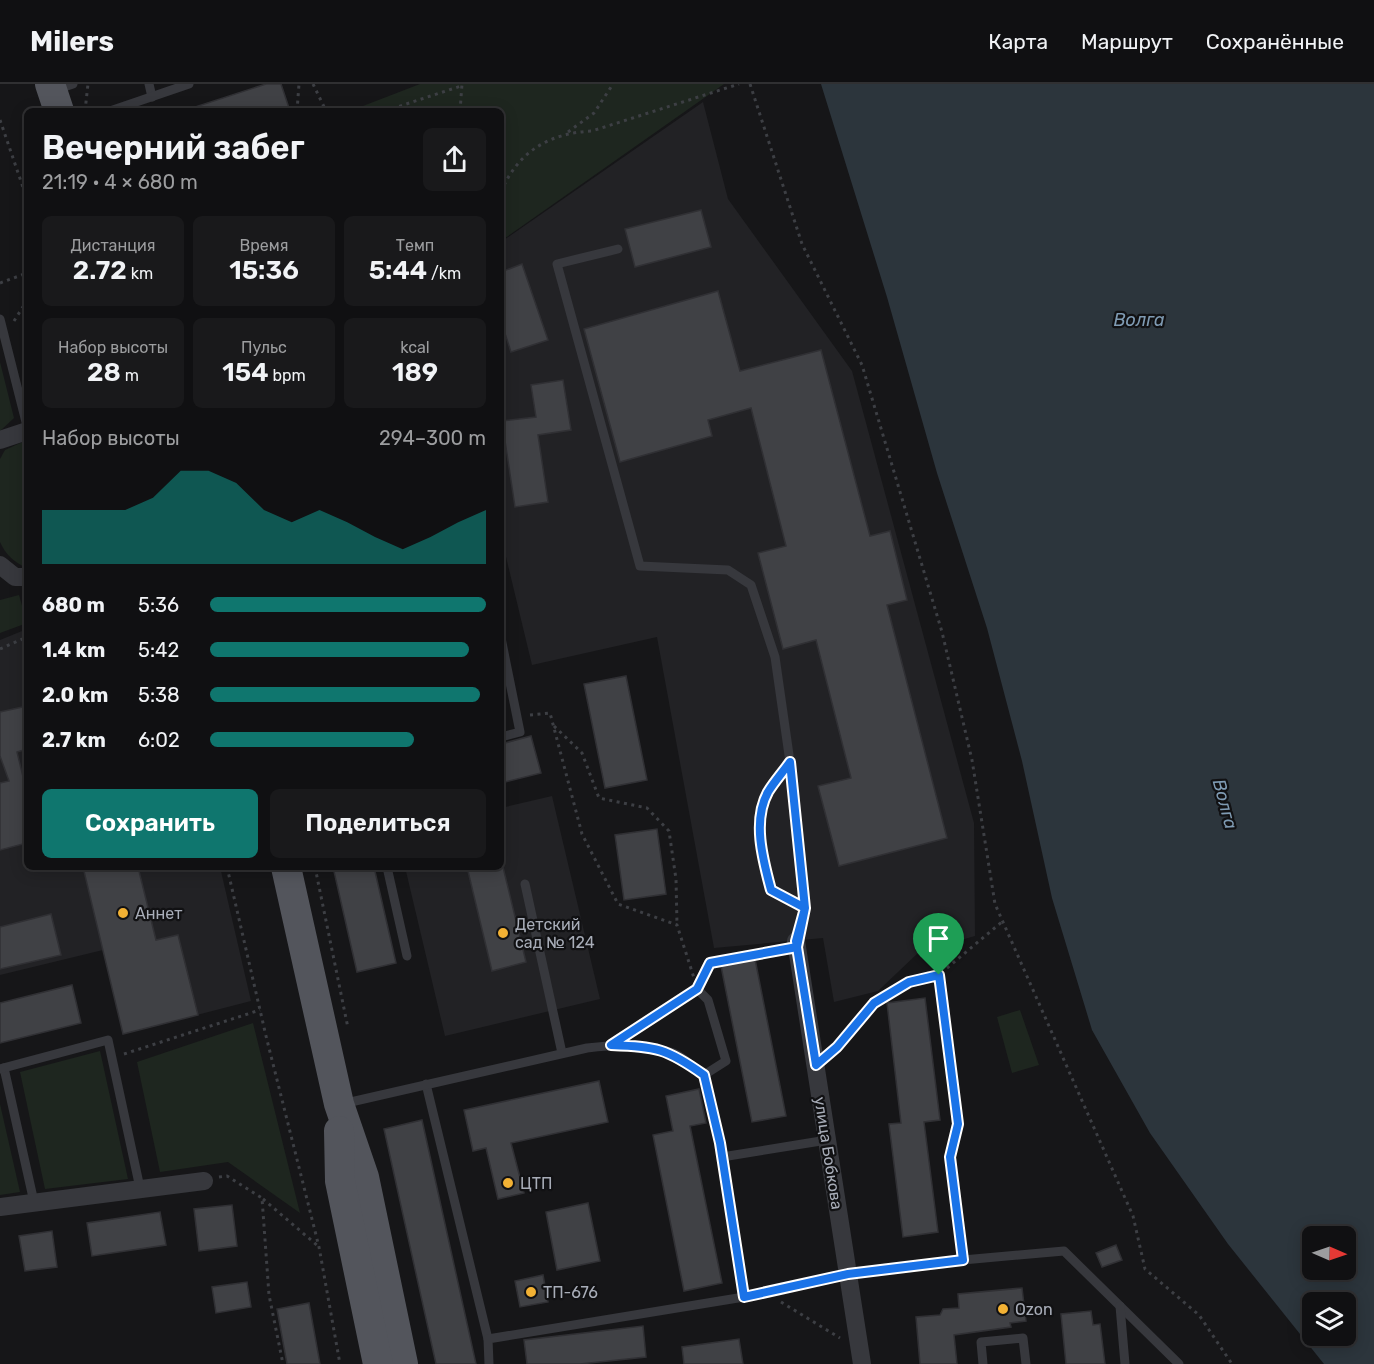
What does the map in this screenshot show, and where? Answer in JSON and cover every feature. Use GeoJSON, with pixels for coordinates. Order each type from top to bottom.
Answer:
{"type":"FeatureCollection","features":[{"type":"Feature","properties":{"kind":"main road"},"geometry":{"type":"LineString","coordinates":[[287,870],[339,1104],[364,1177],[403,1364]]}},
{"type":"Feature","properties":{"kind":"main road"},"geometry":{"type":"LineString","coordinates":[[339,1104],[340,1181],[378,1364]]}},
{"type":"Feature","properties":{"kind":"street"},"geometry":{"type":"LineString","coordinates":[[0,440],[24,429]]}},
{"type":"Feature","properties":{"kind":"street"},"geometry":{"type":"LineString","coordinates":[[0,565],[14,577]]}},
{"type":"Feature","properties":{"kind":"street","name":"улица Бобкова"},"geometry":{"type":"LineString","coordinates":[[797,944],[862,1364]]}},
{"type":"Feature","properties":{"kind":"street"},"geometry":{"type":"LineString","coordinates":[[0,1207],[204,1181]]}},
{"type":"Feature","properties":{"kind":"lane"},"geometry":{"type":"LineString","coordinates":[[149,84],[152,97]]}},
{"type":"Feature","properties":{"kind":"lane"},"geometry":{"type":"LineString","coordinates":[[119,108],[189,84]]}},
{"type":"Feature","properties":{"kind":"lane","name":"улица Бобкова"},"geometry":{"type":"LineString","coordinates":[[618,249],[557,264],[640,566],[728,570],[751,585],[775,657],[790,762],[805,908],[797,944]]}},
{"type":"Feature","properties":{"kind":"lane"},"geometry":{"type":"LineString","coordinates":[[0,318],[24,416]]}},
{"type":"Feature","properties":{"kind":"lane"},"geometry":{"type":"LineString","coordinates":[[504,736],[520,732],[505,681]]}},
{"type":"Feature","properties":{"kind":"lane"},"geometry":{"type":"LineString","coordinates":[[790,762],[767,794],[760,822],[764,861],[771,890],[805,908]]}},
{"type":"Feature","properties":{"kind":"lane"},"geometry":{"type":"LineString","coordinates":[[388,870],[407,956]]}},
{"type":"Feature","properties":{"kind":"lane"},"geometry":{"type":"LineString","coordinates":[[525,884],[562,1053]]}},
{"type":"Feature","properties":{"kind":"lane"},"geometry":{"type":"LineString","coordinates":[[816,1065],[837,1047],[874,1003],[909,982],[939,975],[958,1124],[950,1157],[963,1260]]}},
{"type":"Feature","properties":{"kind":"lane"},"geometry":{"type":"LineString","coordinates":[[611,1045],[697,989],[708,1000],[726,1061],[704,1075]]}},
{"type":"Feature","properties":{"kind":"lane"},"geometry":{"type":"LineString","coordinates":[[34,1202],[2,1069],[108,1040],[140,1188]]}},
{"type":"Feature","properties":{"kind":"lane"},"geometry":{"type":"LineString","coordinates":[[339,1104],[562,1053],[611,1045],[656,1048],[675,1054],[704,1075],[722,1156],[744,1297]]}},
{"type":"Feature","properties":{"kind":"lane"},"geometry":{"type":"LineString","coordinates":[[426,1084],[488,1339],[489,1364]]}},
{"type":"Feature","properties":{"kind":"lane"},"geometry":{"type":"LineString","coordinates":[[722,1156],[827,1140]]}},
{"type":"Feature","properties":{"kind":"lane"},"geometry":{"type":"LineString","coordinates":[[488,1339],[762,1294],[848,1274],[1064,1251],[1179,1364]]}},
{"type":"Feature","properties":{"kind":"lane"},"geometry":{"type":"LineString","coordinates":[[1120,1306],[1125,1364]]}},
{"type":"Feature","properties":{"kind":"lane"},"geometry":{"type":"LineString","coordinates":[[983,1364],[981,1342],[1023,1338],[1026,1364]]}},
{"type":"Feature","properties":{"kind":"path"},"geometry":{"type":"LineString","coordinates":[[85,108],[88,84]]}},
{"type":"Feature","properties":{"kind":"path"},"geometry":{"type":"LineString","coordinates":[[297,108],[299,84]]}},
{"type":"Feature","properties":{"kind":"path"},"geometry":{"type":"LineString","coordinates":[[313,84],[325,108]]}},
{"type":"Feature","properties":{"kind":"path"},"geometry":{"type":"LineString","coordinates":[[504,184],[507,177],[537,145],[568,132],[594,112],[613,84]]}},
{"type":"Feature","properties":{"kind":"path"},"geometry":{"type":"LineString","coordinates":[[568,132],[592,131],[739,84]]}},
{"type":"Feature","properties":{"kind":"path"},"geometry":{"type":"LineString","coordinates":[[750,84],[802,244],[862,365],[942,632],[972,760],[995,904],[1133,1216],[1145,1269],[1199,1315],[1232,1364]]}},
{"type":"Feature","properties":{"kind":"path"},"geometry":{"type":"LineString","coordinates":[[394,108],[461,85],[460,108]]}},
{"type":"Feature","properties":{"kind":"path"},"geometry":{"type":"LineString","coordinates":[[0,120],[24,190]]}},
{"type":"Feature","properties":{"kind":"path"},"geometry":{"type":"LineString","coordinates":[[0,283],[24,274]]}},
{"type":"Feature","properties":{"kind":"path"},"geometry":{"type":"LineString","coordinates":[[4,335],[24,305]]}},
{"type":"Feature","properties":{"kind":"path"},"geometry":{"type":"LineString","coordinates":[[0,649],[24,638]]}},
{"type":"Feature","properties":{"kind":"path"},"geometry":{"type":"LineString","coordinates":[[517,716],[550,713],[582,834],[618,904],[677,925]]}},
{"type":"Feature","properties":{"kind":"path"},"geometry":{"type":"LineString","coordinates":[[553,725],[582,753],[599,798],[647,808],[669,831],[676,879],[677,925],[697,989]]}},
{"type":"Feature","properties":{"kind":"path"},"geometry":{"type":"LineString","coordinates":[[228,870],[319,1247],[340,1364]]}},
{"type":"Feature","properties":{"kind":"path"},"geometry":{"type":"LineString","coordinates":[[939,975],[1003,921]]}},
{"type":"Feature","properties":{"kind":"path"},"geometry":{"type":"LineString","coordinates":[[697,989],[710,963],[797,944]]}},
{"type":"Feature","properties":{"kind":"path"},"geometry":{"type":"LineString","coordinates":[[111,1058],[260,1010]]}},
{"type":"Feature","properties":{"kind":"path"},"geometry":{"type":"LineString","coordinates":[[204,1181],[227,1176],[262,1198],[319,1247]]}},
{"type":"Feature","properties":{"kind":"path"},"geometry":{"type":"LineString","coordinates":[[262,1198],[269,1295],[283,1364]]}},
{"type":"Feature","properties":{"kind":"path"},"geometry":{"type":"LineString","coordinates":[[762,1294],[778,1300],[847,1342]]}},
{"type":"Feature","properties":{"kind":"shaded area"},"geometry":{"type":"Polygon","coordinates":[[[420,84],[724,84],[504,239],[504,108],[358,108],[420,84]]]}},
{"type":"Feature","properties":{"kind":"shaded area"},"geometry":{"type":"Polygon","coordinates":[[[703,102],[728,199],[852,371],[974,823],[975,936],[919,952],[878,991],[834,1002],[823,938],[714,948],[657,637],[532,665],[504,548],[504,240],[703,102]]]}},
{"type":"Feature","properties":{"kind":"shaded area"},"geometry":{"type":"Polygon","coordinates":[[[0,362],[14,418],[0,431],[0,362]]]}},
{"type":"Feature","properties":{"kind":"shaded area"},"geometry":{"type":"Polygon","coordinates":[[[24,441],[24,567],[11,558],[0,542],[0,459],[5,450],[24,441]]]}},
{"type":"Feature","properties":{"kind":"shaded area"},"geometry":{"type":"Polygon","coordinates":[[[19,595],[24,612],[24,624],[0,633],[0,600],[19,595]]]}},
{"type":"Feature","properties":{"kind":"shaded area"},"geometry":{"type":"Polygon","coordinates":[[[24,630],[24,870],[221,870],[251,1001],[123,1034],[103,950],[0,975],[0,640],[24,630]]]}},
{"type":"Feature","properties":{"kind":"shaded area","name":"Детский сад № 124"},"geometry":{"type":"Polygon","coordinates":[[[552,796],[600,999],[445,1036],[406,870],[504,870],[504,807],[552,796]]]}},
{"type":"Feature","properties":{"kind":"shaded area"},"geometry":{"type":"Polygon","coordinates":[[[1020,1010],[1039,1065],[1012,1073],[997,1017],[1020,1010]]]}},
{"type":"Feature","properties":{"kind":"shaded area"},"geometry":{"type":"Polygon","coordinates":[[[253,1023],[300,1213],[228,1162],[160,1172],[137,1062],[253,1023]]]}},
{"type":"Feature","properties":{"kind":"shaded area"},"geometry":{"type":"Polygon","coordinates":[[[100,1051],[128,1179],[45,1189],[20,1072],[100,1051]]]}},
{"type":"Feature","properties":{"kind":"shaded area"},"geometry":{"type":"Polygon","coordinates":[[[0,1104],[20,1192],[0,1195],[0,1104]]]}},
{"type":"Feature","properties":{"kind":"water","name":"Волга"},"geometry":{"type":"Polygon","coordinates":[[[821,84],[1374,84],[1374,1364],[1324,1364],[1310,1346],[1356,1346],[1356,1292],[1302,1292],[1302,1336],[1228,1244],[1150,1133],[1092,1030],[1052,898],[1022,761],[987,628],[937,473],[887,297],[821,84]]]}},
{"type":"Feature","properties":{"kind":"building"},"geometry":{"type":"Polygon","coordinates":[[[266,84],[281,84],[289,108],[192,108],[266,84]]]}},
{"type":"Feature","properties":{"kind":"building"},"geometry":{"type":"Polygon","coordinates":[[[701,210],[711,247],[635,267],[625,229],[701,210]]]}},
{"type":"Feature","properties":{"kind":"building"},"geometry":{"type":"Polygon","coordinates":[[[522,264],[548,340],[511,352],[504,330],[504,271],[522,264]]]}},
{"type":"Feature","properties":{"kind":"building"},"geometry":{"type":"Polygon","coordinates":[[[718,291],[740,371],[821,350],[870,536],[890,531],[907,600],[887,605],[947,838],[839,866],[818,786],[851,778],[816,640],[783,649],[758,553],[786,546],[751,408],[708,420],[712,436],[620,462],[584,329],[718,291]]]}},
{"type":"Feature","properties":{"kind":"building"},"geometry":{"type":"Polygon","coordinates":[[[563,380],[571,430],[538,435],[548,502],[515,507],[504,421],[536,417],[531,385],[563,380]]]}},
{"type":"Feature","properties":{"kind":"building"},"geometry":{"type":"Polygon","coordinates":[[[626,676],[647,780],[605,788],[584,684],[626,676]]]}},
{"type":"Feature","properties":{"kind":"building"},"geometry":{"type":"Polygon","coordinates":[[[24,707],[24,750],[17,752],[24,781],[24,844],[0,850],[0,783],[9,781],[0,756],[0,712],[24,707]]]}},
{"type":"Feature","properties":{"kind":"building"},"geometry":{"type":"Polygon","coordinates":[[[531,736],[541,773],[504,782],[504,743],[531,736]]]}},
{"type":"Feature","properties":{"kind":"building"},"geometry":{"type":"Polygon","coordinates":[[[657,829],[666,894],[624,900],[615,835],[657,829]]]}},
{"type":"Feature","properties":{"kind":"building"},"geometry":{"type":"Polygon","coordinates":[[[84,870],[139,870],[156,940],[178,935],[198,1015],[123,1034],[84,870]]]}},
{"type":"Feature","properties":{"kind":"building"},"geometry":{"type":"Polygon","coordinates":[[[334,870],[375,870],[396,963],[357,972],[334,870]]]}},
{"type":"Feature","properties":{"kind":"building"},"geometry":{"type":"Polygon","coordinates":[[[468,870],[504,870],[526,962],[492,971],[468,870]]]}},
{"type":"Feature","properties":{"kind":"building"},"geometry":{"type":"Polygon","coordinates":[[[51,914],[61,955],[0,969],[0,927],[51,914]]]}},
{"type":"Feature","properties":{"kind":"building"},"geometry":{"type":"Polygon","coordinates":[[[755,959],[786,1116],[752,1122],[721,966],[755,959]]]}},
{"type":"Feature","properties":{"kind":"building"},"geometry":{"type":"Polygon","coordinates":[[[72,985],[81,1023],[0,1043],[0,1003],[72,985]]]}},
{"type":"Feature","properties":{"kind":"building"},"geometry":{"type":"Polygon","coordinates":[[[925,998],[940,1120],[924,1122],[938,1232],[903,1237],[889,1124],[901,1123],[887,1003],[925,998]]]}},
{"type":"Feature","properties":{"kind":"building"},"geometry":{"type":"Polygon","coordinates":[[[599,1081],[608,1122],[511,1143],[524,1193],[498,1199],[486,1148],[473,1151],[464,1110],[599,1081]]]}},
{"type":"Feature","properties":{"kind":"building"},"geometry":{"type":"Polygon","coordinates":[[[699,1089],[706,1123],[690,1126],[722,1283],[684,1291],[653,1135],[673,1131],[666,1096],[699,1089]]]}},
{"type":"Feature","properties":{"kind":"building"},"geometry":{"type":"Polygon","coordinates":[[[422,1120],[476,1364],[436,1364],[384,1129],[422,1120]]]}},
{"type":"Feature","properties":{"kind":"building"},"geometry":{"type":"Polygon","coordinates":[[[588,1203],[600,1261],[557,1270],[546,1212],[588,1203]]]}},
{"type":"Feature","properties":{"kind":"building"},"geometry":{"type":"Polygon","coordinates":[[[232,1205],[237,1246],[199,1251],[194,1209],[232,1205]]]}},
{"type":"Feature","properties":{"kind":"building"},"geometry":{"type":"Polygon","coordinates":[[[160,1212],[166,1245],[92,1256],[87,1223],[160,1212]]]}},
{"type":"Feature","properties":{"kind":"building"},"geometry":{"type":"Polygon","coordinates":[[[52,1231],[57,1267],[25,1271],[19,1236],[52,1231]]]}},
{"type":"Feature","properties":{"kind":"building"},"geometry":{"type":"Polygon","coordinates":[[[1116,1245],[1122,1260],[1102,1267],[1096,1253],[1116,1245]]]}},
{"type":"Feature","properties":{"kind":"building","name":"ТП-676"},"geometry":{"type":"Polygon","coordinates":[[[543,1275],[548,1302],[520,1307],[515,1281],[543,1275]]]}},
{"type":"Feature","properties":{"kind":"building"},"geometry":{"type":"Polygon","coordinates":[[[247,1282],[251,1307],[216,1313],[212,1287],[247,1282]]]}},
{"type":"Feature","properties":{"kind":"building"},"geometry":{"type":"Polygon","coordinates":[[[1022,1288],[1026,1321],[1010,1323],[1011,1327],[954,1335],[957,1364],[920,1364],[916,1317],[940,1315],[943,1309],[959,1308],[958,1294],[1022,1288]]]}},
{"type":"Feature","properties":{"kind":"building"},"geometry":{"type":"Polygon","coordinates":[[[309,1303],[320,1364],[287,1364],[277,1309],[309,1303]]]}},
{"type":"Feature","properties":{"kind":"building"},"geometry":{"type":"Polygon","coordinates":[[[1091,1311],[1093,1325],[1100,1324],[1105,1364],[1066,1364],[1061,1314],[1091,1311]]]}},
{"type":"Feature","properties":{"kind":"building"},"geometry":{"type":"Polygon","coordinates":[[[643,1326],[646,1357],[580,1364],[527,1364],[524,1340],[643,1326]]]}},
{"type":"Feature","properties":{"kind":"building"},"geometry":{"type":"Polygon","coordinates":[[[739,1339],[743,1364],[684,1364],[682,1347],[739,1339]]]}},
{"type":"Feature","properties":{"kind":"place","name":"Аннет"},"geometry":{"type":"Point","coordinates":[123,913]}},
{"type":"Feature","properties":{"kind":"place","name":"Детский сад № 124"},"geometry":{"type":"Point","coordinates":[503,933]}},
{"type":"Feature","properties":{"kind":"place","name":"ЦТП"},"geometry":{"type":"Point","coordinates":[508,1183]}},
{"type":"Feature","properties":{"kind":"place","name":"ТП-676"},"geometry":{"type":"Point","coordinates":[531,1292]}},
{"type":"Feature","properties":{"kind":"place","name":"Ozon"},"geometry":{"type":"Point","coordinates":[1003,1309]}},
{"type":"Feature","properties":{"kind":"route"},"geometry":{"type":"LineString","coordinates":[[939,975],[909,982],[874,1003],[837,1047],[816,1065],[796,941],[805,908],[790,762],[767,794],[760,822],[764,861],[771,890],[805,908],[796,941],[797,947],[710,963],[697,989],[611,1045],[656,1048],[675,1054],[704,1075],[720,1143],[744,1297],[848,1274],[963,1260],[950,1157],[958,1124],[939,975]]}}]}
